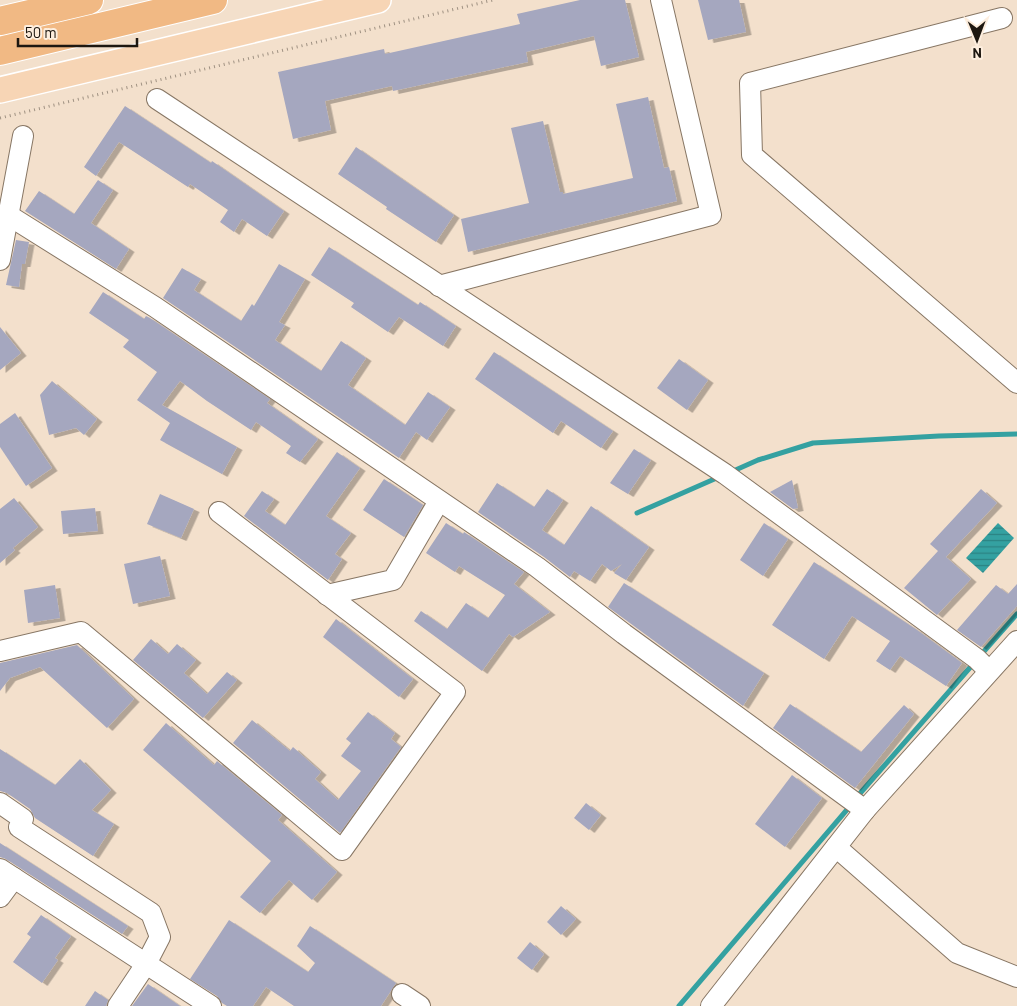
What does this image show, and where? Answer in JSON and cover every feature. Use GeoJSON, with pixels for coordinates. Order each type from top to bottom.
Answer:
{"type":"FeatureCollection","features":[{"type":"Feature","properties":{"kind":"highway"},"geometry":{"type":"LineString","coordinates":[[0,21],[89,0]]}},
{"type":"Feature","properties":{"kind":"highway"},"geometry":{"type":"LineString","coordinates":[[0,51],[213,0]]}},
{"type":"Feature","properties":{"kind":"main road"},"geometry":{"type":"LineString","coordinates":[[0,90],[378,0]]}},
{"type":"Feature","properties":{"kind":"street"},"geometry":{"type":"LineString","coordinates":[[439,286],[711,215],[661,0]]}},
{"type":"Feature","properties":{"kind":"street"},"geometry":{"type":"LineString","coordinates":[[1002,18],[750,83],[752,155],[1017,383]]}},
{"type":"Feature","properties":{"kind":"street"},"geometry":{"type":"LineString","coordinates":[[157,99],[725,474],[977,659],[989,671]]}},
{"type":"Feature","properties":{"kind":"street"},"geometry":{"type":"LineString","coordinates":[[0,260],[23,136]]}},
{"type":"Feature","properties":{"kind":"street"},"geometry":{"type":"LineString","coordinates":[[8,215],[155,307],[537,567],[624,634],[857,804]]}},
{"type":"Feature","properties":{"kind":"street"},"geometry":{"type":"LineString","coordinates":[[327,595],[393,580],[439,500]]}},
{"type":"Feature","properties":{"kind":"street"},"geometry":{"type":"LineString","coordinates":[[0,651],[81,632],[342,850],[455,692],[219,512]]}},
{"type":"Feature","properties":{"kind":"street"},"geometry":{"type":"LineString","coordinates":[[713,1005],[836,847],[857,804],[1017,641]]}},
{"type":"Feature","properties":{"kind":"street"},"geometry":{"type":"LineString","coordinates":[[0,804],[23,819],[19,827],[151,913],[160,937],[146,964],[118,1006]]}},
{"type":"Feature","properties":{"kind":"street"},"geometry":{"type":"LineString","coordinates":[[836,847],[957,953],[1017,978]]}},
{"type":"Feature","properties":{"kind":"street"},"geometry":{"type":"LineString","coordinates":[[0,897],[7,873],[211,1006]]}},
{"type":"Feature","properties":{"kind":"street"},"geometry":{"type":"LineString","coordinates":[[402,994],[420,1006]]}},
{"type":"Feature","properties":{"kind":"path"},"geometry":{"type":"LineString","coordinates":[[0,118],[493,0]]}},
{"type":"Feature","properties":{"kind":"water"},"geometry":{"type":"Polygon","coordinates":[[[998,523],[1014,538],[983,573],[966,558],[998,523]]]}},
{"type":"Feature","properties":{"kind":"building"},"geometry":{"type":"Polygon","coordinates":[[[580,0],[625,0],[639,57],[601,66],[594,36],[526,52],[528,62],[393,91],[392,86],[325,101],[331,130],[293,139],[278,72],[384,49],[385,54],[520,24],[517,14],[580,0]]]}},
{"type":"Feature","properties":{"kind":"building"},"geometry":{"type":"Polygon","coordinates":[[[698,0],[739,0],[746,32],[708,40],[698,0]]]}},
{"type":"Feature","properties":{"kind":"building"},"geometry":{"type":"Polygon","coordinates":[[[648,97],[664,168],[669,167],[677,201],[468,252],[461,219],[529,203],[511,128],[543,121],[560,192],[563,192],[563,194],[633,178],[616,104],[648,97]]]}},
{"type":"Feature","properties":{"kind":"building"},"geometry":{"type":"Polygon","coordinates":[[[125,106],[211,163],[212,161],[284,211],[267,236],[242,219],[234,232],[220,222],[228,210],[190,184],[188,187],[119,142],[96,176],[84,167],[125,106]]]}},
{"type":"Feature","properties":{"kind":"building"},"geometry":{"type":"Polygon","coordinates":[[[356,147],[454,215],[436,242],[338,174],[356,147]]]}},
{"type":"Feature","properties":{"kind":"building"},"geometry":{"type":"Polygon","coordinates":[[[98,180],[113,190],[91,223],[129,249],[116,269],[25,211],[39,191],[74,214],[98,180]]]}},
{"type":"Feature","properties":{"kind":"building"},"geometry":{"type":"Polygon","coordinates":[[[16,240],[29,242],[25,264],[22,264],[19,287],[6,285],[16,240]]]}},
{"type":"Feature","properties":{"kind":"building"},"geometry":{"type":"Polygon","coordinates":[[[329,247],[418,305],[420,302],[456,326],[443,346],[399,317],[388,332],[351,307],[354,303],[311,275],[329,247]]]}},
{"type":"Feature","properties":{"kind":"building"},"geometry":{"type":"Polygon","coordinates":[[[279,264],[305,279],[279,322],[285,325],[275,340],[321,371],[341,341],[366,358],[348,385],[405,425],[428,392],[450,407],[427,440],[416,432],[399,458],[163,298],[182,268],[201,279],[194,290],[241,321],[252,304],[254,306],[279,264]]]}},
{"type":"Feature","properties":{"kind":"building"},"geometry":{"type":"Polygon","coordinates":[[[103,292],[144,319],[146,316],[150,318],[270,399],[267,403],[318,439],[300,462],[286,453],[291,446],[256,422],[251,430],[180,381],[162,405],[237,447],[222,474],[160,440],[170,423],[137,400],[157,372],[123,347],[129,340],[89,313],[103,292]]]}},
{"type":"Feature","properties":{"kind":"building"},"geometry":{"type":"Polygon","coordinates":[[[0,327],[21,353],[0,370],[0,327]]]}},
{"type":"Feature","properties":{"kind":"building"},"geometry":{"type":"Polygon","coordinates":[[[494,352],[613,431],[601,448],[561,421],[553,433],[475,379],[494,352]]]}},
{"type":"Feature","properties":{"kind":"building"},"geometry":{"type":"Polygon","coordinates":[[[679,359],[708,380],[687,410],[657,388],[679,359]]]}},
{"type":"Feature","properties":{"kind":"building"},"geometry":{"type":"Polygon","coordinates":[[[52,381],[97,419],[84,435],[76,428],[49,435],[40,395],[52,381]]]}},
{"type":"Feature","properties":{"kind":"building"},"geometry":{"type":"Polygon","coordinates":[[[15,413],[52,468],[26,486],[0,447],[0,424],[15,413]]]}},
{"type":"Feature","properties":{"kind":"building"},"geometry":{"type":"Polygon","coordinates":[[[634,449],[651,460],[628,494],[610,483],[634,449]]]}},
{"type":"Feature","properties":{"kind":"building"},"geometry":{"type":"Polygon","coordinates":[[[337,452],[360,468],[326,516],[351,533],[335,554],[342,559],[328,580],[244,516],[262,491],[274,499],[265,511],[285,525],[337,452]]]}},
{"type":"Feature","properties":{"kind":"building"},"geometry":{"type":"Polygon","coordinates":[[[384,479],[423,505],[404,537],[363,510],[384,479]]]}},
{"type":"Feature","properties":{"kind":"building"},"geometry":{"type":"Polygon","coordinates":[[[792,480],[798,508],[793,509],[770,492],[792,480]]]}},
{"type":"Feature","properties":{"kind":"building"},"geometry":{"type":"Polygon","coordinates":[[[497,483],[534,507],[547,489],[563,500],[542,530],[564,545],[591,506],[649,547],[626,580],[614,573],[622,564],[611,571],[602,564],[590,581],[574,571],[570,577],[478,512],[497,483]]]}},
{"type":"Feature","properties":{"kind":"building"},"geometry":{"type":"Polygon","coordinates":[[[981,489],[997,503],[946,557],[971,579],[937,615],[904,588],[938,551],[930,544],[981,489]]]}},
{"type":"Feature","properties":{"kind":"building"},"geometry":{"type":"Polygon","coordinates":[[[160,494],[194,509],[181,538],[147,524],[160,494]]]}},
{"type":"Feature","properties":{"kind":"building"},"geometry":{"type":"Polygon","coordinates":[[[14,498],[38,527],[13,548],[15,550],[0,563],[0,509],[14,498]]]}},
{"type":"Feature","properties":{"kind":"building"},"geometry":{"type":"Polygon","coordinates":[[[95,508],[98,531],[63,534],[61,511],[95,508]]]}},
{"type":"Feature","properties":{"kind":"building"},"geometry":{"type":"Polygon","coordinates":[[[446,523],[463,534],[464,532],[524,572],[514,584],[550,612],[513,637],[509,634],[482,671],[414,621],[421,611],[447,629],[466,603],[488,618],[505,595],[459,566],[455,572],[426,553],[446,523]]]}},
{"type":"Feature","properties":{"kind":"building"},"geometry":{"type":"Polygon","coordinates":[[[764,523],[788,539],[763,576],[740,560],[764,523]]]}},
{"type":"Feature","properties":{"kind":"building"},"geometry":{"type":"Polygon","coordinates":[[[160,556],[170,596],[133,604],[124,564],[160,556]]]}},
{"type":"Feature","properties":{"kind":"building"},"geometry":{"type":"Polygon","coordinates":[[[814,562],[917,630],[962,663],[946,686],[900,656],[890,670],[876,661],[890,641],[852,616],[824,659],[772,625],[814,562]]]}},
{"type":"Feature","properties":{"kind":"building"},"geometry":{"type":"Polygon","coordinates":[[[624,583],[764,673],[743,706],[608,607],[624,583]]]}},
{"type":"Feature","properties":{"kind":"building"},"geometry":{"type":"Polygon","coordinates":[[[1017,584],[1017,606],[981,647],[957,630],[996,585],[1008,594],[1017,584]]]}},
{"type":"Feature","properties":{"kind":"building"},"geometry":{"type":"Polygon","coordinates":[[[55,585],[60,618],[28,623],[24,590],[55,585]]]}},
{"type":"Feature","properties":{"kind":"building"},"geometry":{"type":"Polygon","coordinates":[[[336,619],[413,679],[399,697],[323,637],[336,619]]]}},
{"type":"Feature","properties":{"kind":"building"},"geometry":{"type":"Polygon","coordinates":[[[151,639],[168,654],[177,644],[196,660],[184,673],[207,694],[227,672],[237,680],[203,718],[133,660],[151,639]]]}},
{"type":"Feature","properties":{"kind":"building"},"geometry":{"type":"Polygon","coordinates":[[[77,645],[134,699],[107,728],[40,667],[10,678],[0,691],[0,663],[77,645]]]}},
{"type":"Feature","properties":{"kind":"building"},"geometry":{"type":"Polygon","coordinates":[[[790,704],[861,752],[904,705],[914,714],[855,788],[773,728],[790,704]]]}},
{"type":"Feature","properties":{"kind":"building"},"geometry":{"type":"Polygon","coordinates":[[[368,712],[395,733],[391,739],[401,747],[340,833],[233,743],[252,720],[290,751],[293,747],[321,772],[315,779],[338,800],[361,771],[341,756],[351,743],[346,739],[368,712]]]}},
{"type":"Feature","properties":{"kind":"building"},"geometry":{"type":"Polygon","coordinates":[[[166,723],[214,765],[217,761],[282,815],[278,820],[337,872],[312,900],[289,880],[260,913],[240,897],[271,861],[143,750],[166,723]]]}},
{"type":"Feature","properties":{"kind":"building"},"geometry":{"type":"Polygon","coordinates":[[[0,749],[55,785],[80,759],[111,790],[92,810],[114,824],[93,856],[35,818],[30,809],[7,793],[0,791],[0,749]]]}},
{"type":"Feature","properties":{"kind":"building"},"geometry":{"type":"Polygon","coordinates":[[[792,775],[822,798],[785,847],[755,824],[792,775]]]}},
{"type":"Feature","properties":{"kind":"building"},"geometry":{"type":"Polygon","coordinates":[[[586,803],[601,815],[589,830],[574,818],[586,803]]]}},
{"type":"Feature","properties":{"kind":"building"},"geometry":{"type":"Polygon","coordinates":[[[0,843],[128,926],[122,934],[6,859],[0,857],[0,843]]]}},
{"type":"Feature","properties":{"kind":"building"},"geometry":{"type":"Polygon","coordinates":[[[561,906],[576,919],[561,935],[547,922],[561,906]]]}},
{"type":"Feature","properties":{"kind":"building"},"geometry":{"type":"Polygon","coordinates":[[[41,915],[71,936],[55,958],[58,960],[42,983],[13,962],[31,937],[27,934],[41,915]]]}},
{"type":"Feature","properties":{"kind":"building"},"geometry":{"type":"Polygon","coordinates":[[[229,920],[308,972],[315,963],[297,946],[310,926],[396,983],[381,1006],[294,1006],[266,987],[253,1006],[227,1006],[217,996],[190,979],[229,920]]]}},
{"type":"Feature","properties":{"kind":"building"},"geometry":{"type":"Polygon","coordinates":[[[530,942],[544,954],[532,970],[517,958],[530,942]]]}},
{"type":"Feature","properties":{"kind":"building"},"geometry":{"type":"Polygon","coordinates":[[[148,984],[180,1006],[132,1006],[148,984]]]}},
{"type":"Feature","properties":{"kind":"building"},"geometry":{"type":"Polygon","coordinates":[[[95,991],[108,1000],[106,1006],[85,1006],[95,991]]]}},
{"type":"Feature","properties":{"kind":"waterway"},"geometry":{"type":"LineString","coordinates":[[731,472],[758,460],[813,443],[1017,434]]}},
{"type":"Feature","properties":{"kind":"waterway"},"geometry":{"type":"LineString","coordinates":[[637,513],[719,477]]}},
{"type":"Feature","properties":{"kind":"waterway"},"geometry":{"type":"LineString","coordinates":[[979,657],[1017,614]]}},
{"type":"Feature","properties":{"kind":"waterway"},"geometry":{"type":"LineString","coordinates":[[856,798],[974,663]]}},
{"type":"Feature","properties":{"kind":"waterway"},"geometry":{"type":"LineString","coordinates":[[679,1006],[851,805]]}}]}
